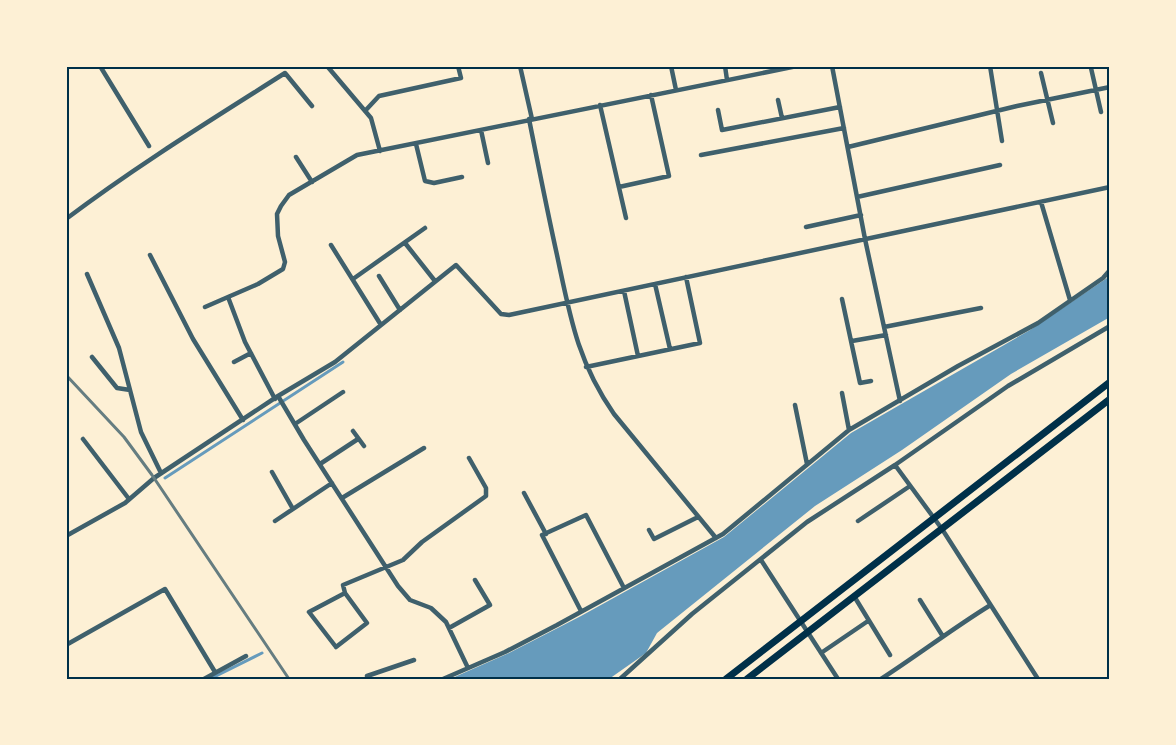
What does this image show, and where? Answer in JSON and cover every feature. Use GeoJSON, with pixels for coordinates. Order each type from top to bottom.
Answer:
{"type":"FeatureCollection","features":[{"type":"Feature","properties":{"kind":"main road"},"geometry":{"type":"LineString","coordinates":[[719,679],[729,677],[1110,382]]}},
{"type":"Feature","properties":{"kind":"main road"},"geometry":{"type":"LineString","coordinates":[[747,679],[1110,399]]}},
{"type":"Feature","properties":{"kind":"street"},"geometry":{"type":"LineString","coordinates":[[100,66],[149,146]]}},
{"type":"Feature","properties":{"kind":"street"},"geometry":{"type":"LineString","coordinates":[[283,66],[285,73],[312,106]]}},
{"type":"Feature","properties":{"kind":"street"},"geometry":{"type":"LineString","coordinates":[[327,66],[371,118],[380,151]]}},
{"type":"Feature","properties":{"kind":"street"},"geometry":{"type":"LineString","coordinates":[[365,111],[379,96],[460,78],[458,66]]}},
{"type":"Feature","properties":{"kind":"street"},"geometry":{"type":"LineString","coordinates":[[520,66],[567,303],[573,330],[586,367],[614,414],[716,538]]}},
{"type":"Feature","properties":{"kind":"street"},"geometry":{"type":"LineString","coordinates":[[671,66],[676,90]]}},
{"type":"Feature","properties":{"kind":"street"},"geometry":{"type":"LineString","coordinates":[[725,66],[727,80]]}},
{"type":"Feature","properties":{"kind":"street"},"geometry":{"type":"LineString","coordinates":[[205,307],[258,284],[283,269],[285,262],[278,236],[277,214],[289,195],[357,155],[797,66]]}},
{"type":"Feature","properties":{"kind":"street"},"geometry":{"type":"LineString","coordinates":[[832,66],[865,239],[900,401]]}},
{"type":"Feature","properties":{"kind":"street"},"geometry":{"type":"LineString","coordinates":[[990,66],[1002,141]]}},
{"type":"Feature","properties":{"kind":"street"},"geometry":{"type":"LineString","coordinates":[[1091,68],[1101,112]]}},
{"type":"Feature","properties":{"kind":"street"},"geometry":{"type":"LineString","coordinates":[[66,219],[125,177],[285,73]]}},
{"type":"Feature","properties":{"kind":"street"},"geometry":{"type":"LineString","coordinates":[[1041,73],[1053,123]]}},
{"type":"Feature","properties":{"kind":"street"},"geometry":{"type":"LineString","coordinates":[[848,147],[1047,99],[1110,87]]}},
{"type":"Feature","properties":{"kind":"street"},"geometry":{"type":"LineString","coordinates":[[619,187],[669,176],[651,95]]}},
{"type":"Feature","properties":{"kind":"street"},"geometry":{"type":"LineString","coordinates":[[778,100],[782,118]]}},
{"type":"Feature","properties":{"kind":"street"},"geometry":{"type":"LineString","coordinates":[[600,105],[626,218]]}},
{"type":"Feature","properties":{"kind":"street"},"geometry":{"type":"LineString","coordinates":[[717,110],[722,130],[840,107]]}},
{"type":"Feature","properties":{"kind":"street"},"geometry":{"type":"LineString","coordinates":[[701,155],[844,128]]}},
{"type":"Feature","properties":{"kind":"street"},"geometry":{"type":"LineString","coordinates":[[481,130],[488,164]]}},
{"type":"Feature","properties":{"kind":"street"},"geometry":{"type":"LineString","coordinates":[[416,144],[425,181],[434,183],[462,177]]}},
{"type":"Feature","properties":{"kind":"street"},"geometry":{"type":"LineString","coordinates":[[296,157],[312,182]]}},
{"type":"Feature","properties":{"kind":"street"},"geometry":{"type":"LineString","coordinates":[[857,197],[1000,165]]}},
{"type":"Feature","properties":{"kind":"street"},"geometry":{"type":"LineString","coordinates":[[67,534],[129,499],[161,473],[335,362],[456,265],[501,314],[509,315],[1110,187]]}},
{"type":"Feature","properties":{"kind":"street"},"geometry":{"type":"LineString","coordinates":[[1041,202],[1070,300]]}},
{"type":"Feature","properties":{"kind":"street"},"geometry":{"type":"LineString","coordinates":[[806,227],[861,215]]}},
{"type":"Feature","properties":{"kind":"street"},"geometry":{"type":"LineString","coordinates":[[353,279],[425,228]]}},
{"type":"Feature","properties":{"kind":"street"},"geometry":{"type":"LineString","coordinates":[[405,243],[435,281]]}},
{"type":"Feature","properties":{"kind":"street"},"geometry":{"type":"LineString","coordinates":[[332,245],[381,326]]}},
{"type":"Feature","properties":{"kind":"street"},"geometry":{"type":"LineString","coordinates":[[150,255],[193,339],[243,420]]}},
{"type":"Feature","properties":{"kind":"street"},"geometry":{"type":"LineString","coordinates":[[443,679],[505,652],[716,538],[849,430],[958,366],[1038,323],[1110,270]]}},
{"type":"Feature","properties":{"kind":"street"},"geometry":{"type":"LineString","coordinates":[[87,274],[119,348],[141,432],[161,473]]}},
{"type":"Feature","properties":{"kind":"street"},"geometry":{"type":"LineString","coordinates":[[379,276],[400,310]]}},
{"type":"Feature","properties":{"kind":"street"},"geometry":{"type":"LineString","coordinates":[[586,367],[700,343],[686,277]]}},
{"type":"Feature","properties":{"kind":"street"},"geometry":{"type":"LineString","coordinates":[[655,284],[670,349]]}},
{"type":"Feature","properties":{"kind":"street"},"geometry":{"type":"LineString","coordinates":[[624,291],[638,356]]}},
{"type":"Feature","properties":{"kind":"street"},"geometry":{"type":"LineString","coordinates":[[228,297],[251,354],[398,586],[410,600],[431,608],[446,622],[468,668]]}},
{"type":"Feature","properties":{"kind":"street"},"geometry":{"type":"LineString","coordinates":[[842,299],[860,383],[871,381]]}},
{"type":"Feature","properties":{"kind":"street"},"geometry":{"type":"LineString","coordinates":[[884,327],[981,308]]}},
{"type":"Feature","properties":{"kind":"street"},"geometry":{"type":"LineString","coordinates":[[620,679],[685,620],[828,507],[895,465],[1008,386],[1110,326]]}},
{"type":"Feature","properties":{"kind":"street"},"geometry":{"type":"LineString","coordinates":[[852,341],[886,335]]}},
{"type":"Feature","properties":{"kind":"street"},"geometry":{"type":"LineString","coordinates":[[234,362],[251,354]]}},
{"type":"Feature","properties":{"kind":"street"},"geometry":{"type":"LineString","coordinates":[[92,357],[117,388],[130,390]]}},
{"type":"Feature","properties":{"kind":"street"},"geometry":{"type":"LineString","coordinates":[[295,424],[343,392]]}},
{"type":"Feature","properties":{"kind":"street"},"geometry":{"type":"LineString","coordinates":[[842,393],[849,430]]}},
{"type":"Feature","properties":{"kind":"street"},"geometry":{"type":"LineString","coordinates":[[795,405],[807,464]]}},
{"type":"Feature","properties":{"kind":"street"},"geometry":{"type":"LineString","coordinates":[[353,431],[364,446]]}},
{"type":"Feature","properties":{"kind":"street"},"geometry":{"type":"LineString","coordinates":[[83,439],[129,499]]}},
{"type":"Feature","properties":{"kind":"street"},"geometry":{"type":"LineString","coordinates":[[320,464],[358,439]]}},
{"type":"Feature","properties":{"kind":"street"},"geometry":{"type":"LineString","coordinates":[[342,498],[424,448]]}},
{"type":"Feature","properties":{"kind":"street"},"geometry":{"type":"LineString","coordinates":[[345,593],[309,612],[336,647],[367,623],[345,593],[343,585],[403,560],[422,542],[486,496],[486,488],[469,458]]}},
{"type":"Feature","properties":{"kind":"street"},"geometry":{"type":"LineString","coordinates":[[895,465],[942,529],[989,606],[1038,679]]}},
{"type":"Feature","properties":{"kind":"street"},"geometry":{"type":"LineString","coordinates":[[272,472],[293,509]]}},
{"type":"Feature","properties":{"kind":"street"},"geometry":{"type":"LineString","coordinates":[[275,521],[332,483]]}},
{"type":"Feature","properties":{"kind":"street"},"geometry":{"type":"LineString","coordinates":[[858,521],[910,486]]}},
{"type":"Feature","properties":{"kind":"street"},"geometry":{"type":"LineString","coordinates":[[524,494],[546,534]]}},
{"type":"Feature","properties":{"kind":"street"},"geometry":{"type":"LineString","coordinates":[[581,611],[542,536],[586,515],[624,588]]}},
{"type":"Feature","properties":{"kind":"street"},"geometry":{"type":"LineString","coordinates":[[654,539],[698,517]]}},
{"type":"Feature","properties":{"kind":"street"},"geometry":{"type":"LineString","coordinates":[[649,530],[658,545]]}},
{"type":"Feature","properties":{"kind":"street"},"geometry":{"type":"LineString","coordinates":[[761,560],[838,679]]}},
{"type":"Feature","properties":{"kind":"street"},"geometry":{"type":"LineString","coordinates":[[449,628],[490,605],[476,580]]}},
{"type":"Feature","properties":{"kind":"street"},"geometry":{"type":"LineString","coordinates":[[66,645],[165,589],[215,672]]}},
{"type":"Feature","properties":{"kind":"street"},"geometry":{"type":"LineString","coordinates":[[854,596],[890,654]]}},
{"type":"Feature","properties":{"kind":"street"},"geometry":{"type":"LineString","coordinates":[[920,600],[942,635]]}},
{"type":"Feature","properties":{"kind":"street"},"geometry":{"type":"LineString","coordinates":[[881,679],[924,651],[942,635],[989,606]]}},
{"type":"Feature","properties":{"kind":"street"},"geometry":{"type":"LineString","coordinates":[[821,653],[868,621]]}},
{"type":"Feature","properties":{"kind":"street"},"geometry":{"type":"LineString","coordinates":[[204,679],[246,656]]}},
{"type":"Feature","properties":{"kind":"street"},"geometry":{"type":"LineString","coordinates":[[368,679],[367,676],[414,660]]}},
{"type":"Feature","properties":{"kind":"water"},"geometry":{"type":"Polygon","coordinates":[[[1110,276],[1110,317],[1011,374],[902,450],[815,506],[657,633],[646,653],[609,679],[450,679],[509,653],[581,616],[724,537],[851,433],[1030,330],[1110,276]]]}},
{"type":"Feature","properties":{"kind":"waterway"},"geometry":{"type":"LineString","coordinates":[[165,478],[343,362]]}},
{"type":"Feature","properties":{"kind":"waterway"},"geometry":{"type":"LineString","coordinates":[[210,679],[262,653]]}},
{"type":"Feature","properties":{"kind":"railway"},"geometry":{"type":"LineString","coordinates":[[66,375],[124,437],[152,475],[289,679]]}}]}
